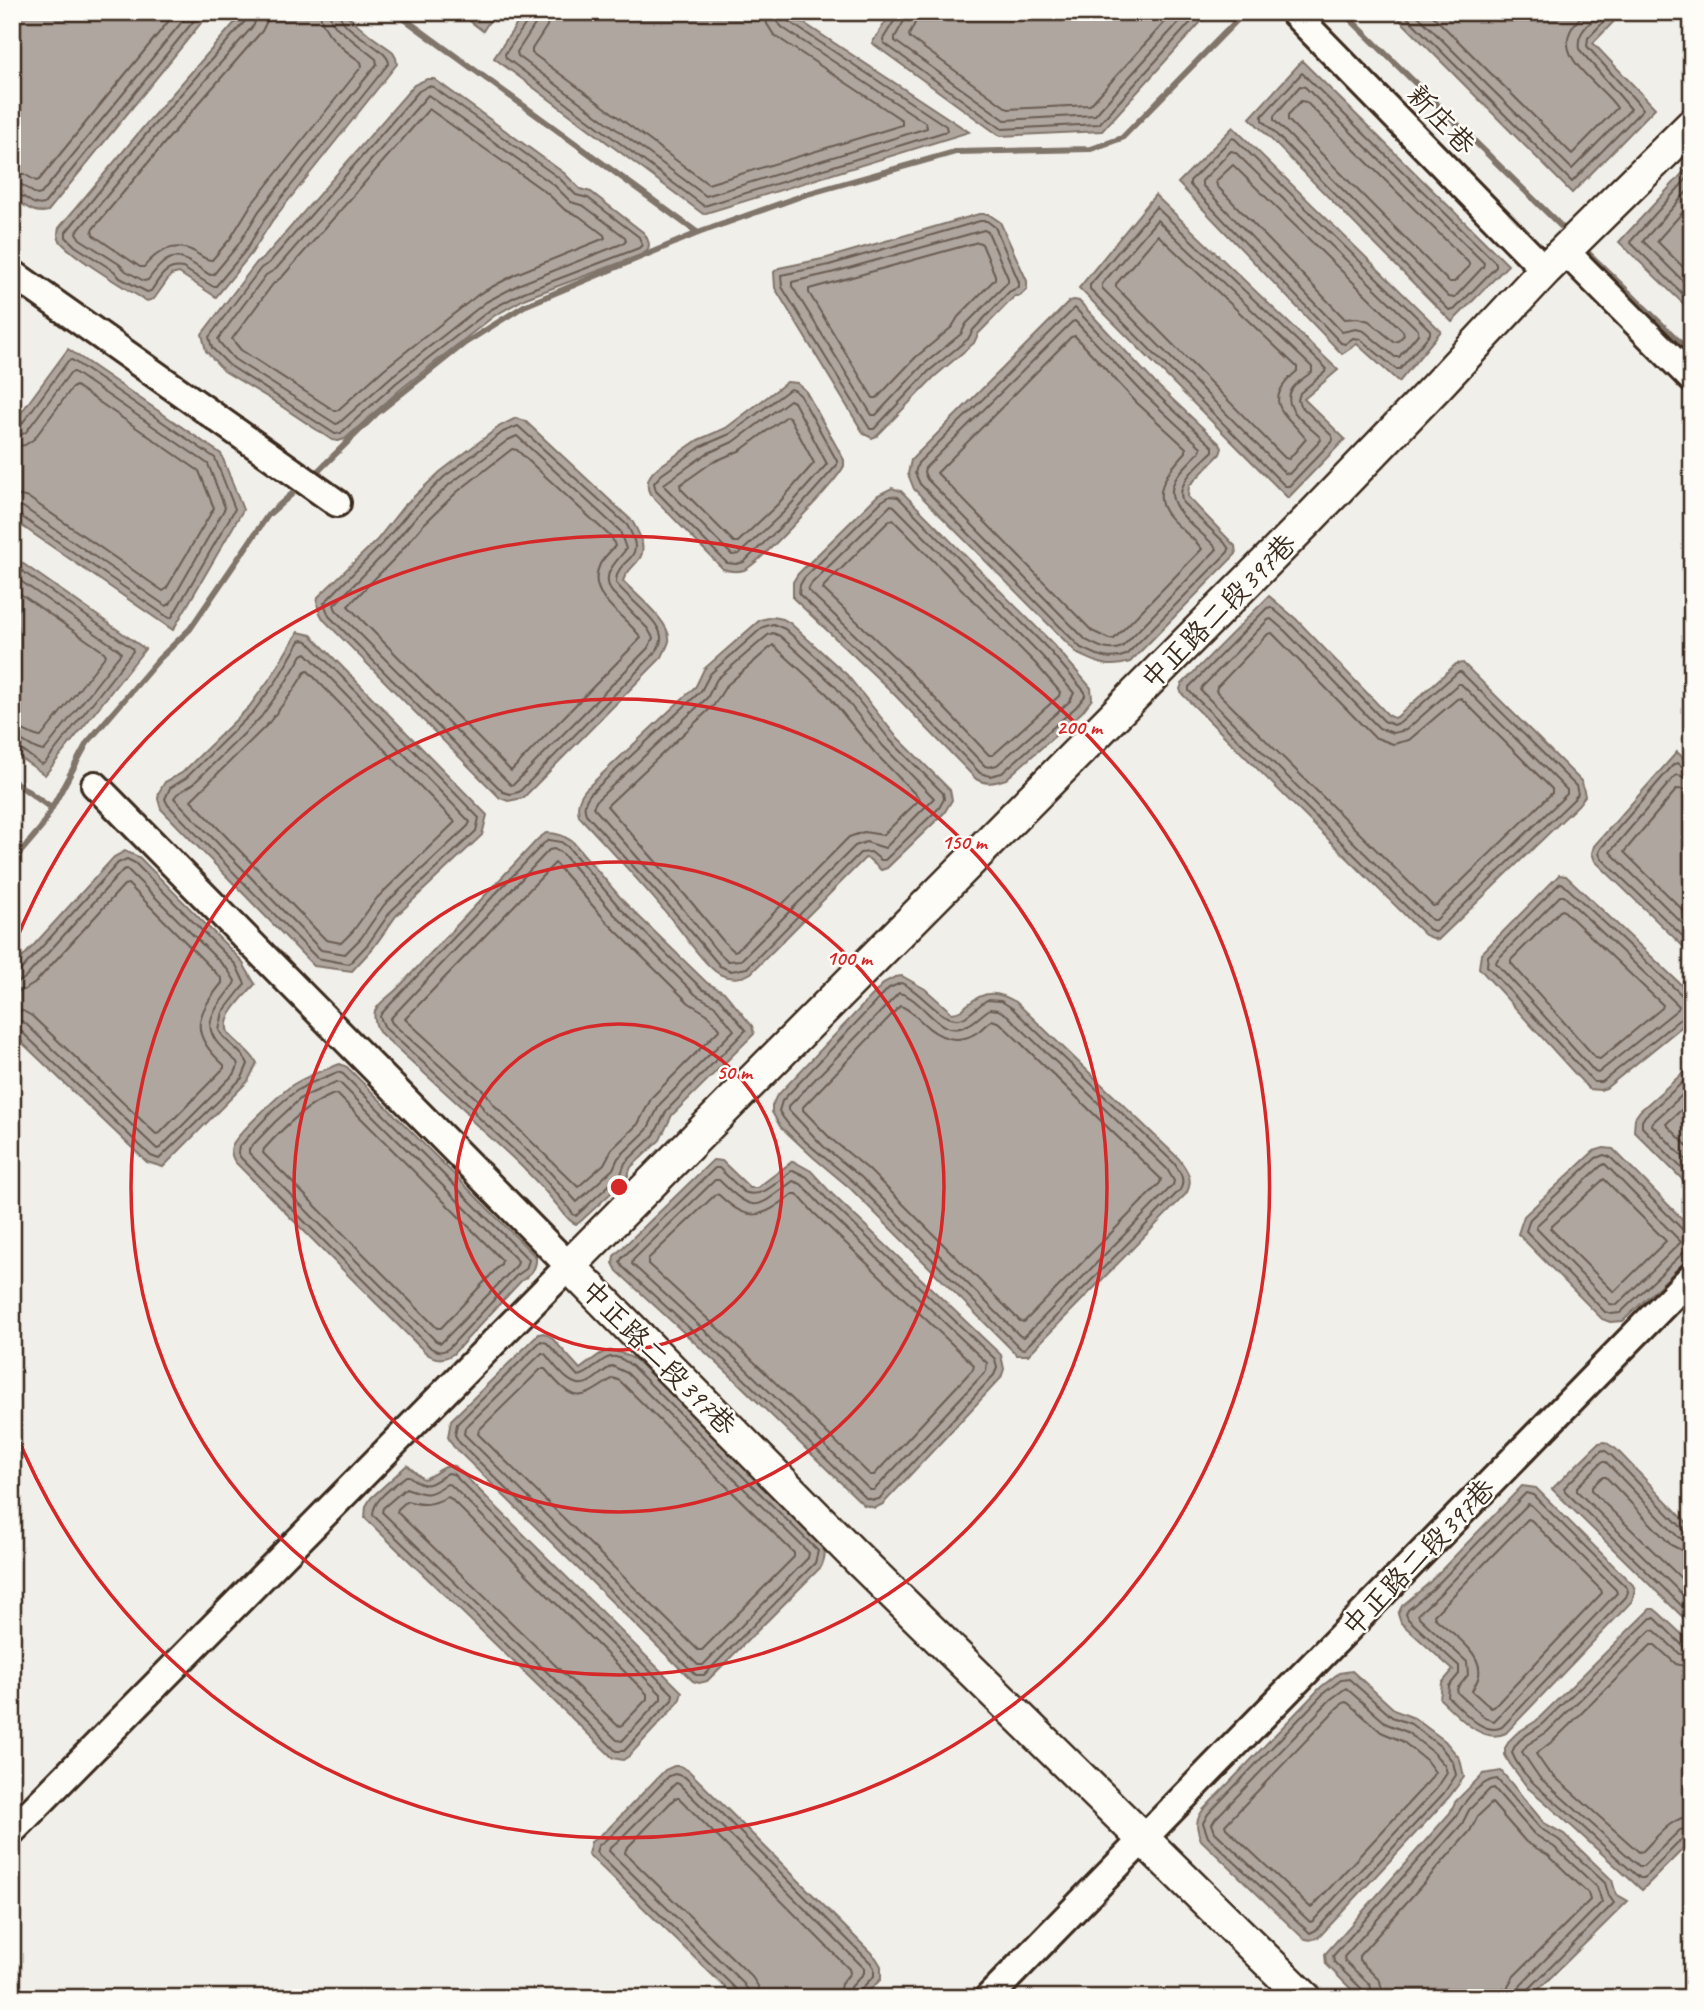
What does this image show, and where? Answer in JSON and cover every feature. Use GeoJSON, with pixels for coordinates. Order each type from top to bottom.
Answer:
{"type":"FeatureCollection","features":[{"type":"Feature","properties":{"kind":"street","name":"新庄巷"},"geometry":{"type":"LineString","coordinates":[[1293,12],[1555,260],[1692,379]]}},
{"type":"Feature","properties":{"kind":"street","name":"中正路二段397巷"},"geometry":{"type":"LineString","coordinates":[[1306,1998],[852,1553],[569,1266],[1307,521],[1555,260],[1692,125]]}},
{"type":"Feature","properties":{"kind":"street"},"geometry":{"type":"LineString","coordinates":[[12,273],[337,503]]}},
{"type":"Feature","properties":{"kind":"street"},"geometry":{"type":"LineString","coordinates":[[12,1831],[569,1266],[96,785]]}},
{"type":"Feature","properties":{"kind":"street","name":"中正路二段397巷"},"geometry":{"type":"LineString","coordinates":[[988,1998],[1692,1276]]}},
{"type":"Feature","properties":{"kind":"water"},"geometry":{"type":"Polygon","coordinates":[[[12,12],[210,12],[48,211],[43,212],[33,210],[12,197],[12,12]]]}},
{"type":"Feature","properties":{"kind":"water"},"geometry":{"type":"Polygon","coordinates":[[[244,12],[343,12],[392,51],[397,64],[272,221],[251,254],[216,297],[179,273],[171,275],[154,299],[147,301],[73,253],[59,239],[59,228],[244,12]]]}},
{"type":"Feature","properties":{"kind":"water"},"geometry":{"type":"Polygon","coordinates":[[[458,12],[495,12],[483,31],[458,12]]]}},
{"type":"Feature","properties":{"kind":"water"},"geometry":{"type":"Polygon","coordinates":[[[525,12],[787,12],[969,132],[703,214],[494,58],[525,12]]]}},
{"type":"Feature","properties":{"kind":"water"},"geometry":{"type":"Polygon","coordinates":[[[892,12],[1210,12],[1102,131],[1000,136],[872,43],[892,12]]]}},
{"type":"Feature","properties":{"kind":"water"},"geometry":{"type":"Polygon","coordinates":[[[1392,12],[1623,12],[1593,43],[1655,108],[1572,193],[1392,12]]]}},
{"type":"Feature","properties":{"kind":"water"},"geometry":{"type":"Polygon","coordinates":[[[1302,61],[1508,265],[1452,322],[1250,118],[1302,61]]]}},
{"type":"Feature","properties":{"kind":"water"},"geometry":{"type":"Polygon","coordinates":[[[434,79],[564,173],[580,189],[591,192],[644,233],[649,243],[648,248],[641,255],[526,298],[494,316],[401,389],[345,439],[332,440],[224,371],[206,351],[202,334],[257,262],[263,259],[414,85],[434,79]]]}},
{"type":"Feature","properties":{"kind":"water"},"geometry":{"type":"Polygon","coordinates":[[[1233,127],[1441,331],[1399,382],[1357,344],[1342,354],[1178,183],[1233,127]]]}},
{"type":"Feature","properties":{"kind":"water"},"geometry":{"type":"Polygon","coordinates":[[[1692,163],[1692,312],[1619,242],[1692,163]]]}},
{"type":"Feature","properties":{"kind":"water"},"geometry":{"type":"Polygon","coordinates":[[[1155,195],[1338,370],[1304,399],[1345,439],[1288,498],[1079,288],[1155,195]]]}},
{"type":"Feature","properties":{"kind":"water"},"geometry":{"type":"Polygon","coordinates":[[[979,214],[988,214],[1000,222],[1027,281],[1027,289],[1020,296],[1015,296],[978,334],[974,343],[934,377],[877,436],[872,438],[864,434],[775,288],[774,272],[779,268],[827,258],[979,214]]]}},
{"type":"Feature","properties":{"kind":"water"},"geometry":{"type":"Polygon","coordinates":[[[1074,300],[1079,301],[1155,383],[1220,444],[1220,454],[1189,486],[1188,497],[1235,546],[1236,554],[1130,662],[1115,665],[1097,662],[1078,654],[914,489],[908,474],[911,460],[1074,300]]]}},
{"type":"Feature","properties":{"kind":"water"},"geometry":{"type":"Polygon","coordinates":[[[68,349],[221,454],[243,510],[173,630],[12,519],[12,425],[68,349]]]}},
{"type":"Feature","properties":{"kind":"water"},"geometry":{"type":"Polygon","coordinates":[[[787,382],[797,383],[805,390],[844,460],[844,466],[797,522],[765,553],[744,570],[723,569],[650,494],[648,480],[656,469],[698,440],[726,428],[787,382]]]}},
{"type":"Feature","properties":{"kind":"water"},"geometry":{"type":"Polygon","coordinates":[[[516,418],[525,421],[632,521],[643,549],[638,561],[623,581],[659,618],[665,626],[669,641],[662,657],[523,798],[508,801],[500,798],[324,620],[317,603],[318,597],[377,540],[403,507],[440,472],[500,426],[516,418]]]}},
{"type":"Feature","properties":{"kind":"water"},"geometry":{"type":"Polygon","coordinates":[[[892,488],[901,491],[1054,645],[1091,688],[1092,699],[1082,712],[1006,779],[991,783],[976,779],[888,688],[793,598],[793,582],[798,574],[878,495],[892,488]]]}},
{"type":"Feature","properties":{"kind":"water"},"geometry":{"type":"Polygon","coordinates":[[[12,556],[145,649],[45,775],[12,752],[12,556]]]}},
{"type":"Feature","properties":{"kind":"water"},"geometry":{"type":"Polygon","coordinates":[[[1269,596],[1296,619],[1388,715],[1394,718],[1456,664],[1463,663],[1582,782],[1585,796],[1578,805],[1438,940],[1425,935],[1182,694],[1182,684],[1269,596]]]}},
{"type":"Feature","properties":{"kind":"water"},"geometry":{"type":"Polygon","coordinates":[[[773,617],[790,623],[847,675],[895,735],[950,790],[952,800],[944,813],[887,868],[881,870],[865,858],[751,973],[733,978],[719,974],[704,960],[651,894],[579,816],[578,806],[585,790],[696,686],[704,669],[760,620],[773,617]]]}},
{"type":"Feature","properties":{"kind":"water"},"geometry":{"type":"Polygon","coordinates":[[[298,632],[311,635],[487,815],[482,835],[396,916],[352,971],[314,966],[161,809],[158,799],[165,782],[182,773],[249,707],[298,632]]]}},
{"type":"Feature","properties":{"kind":"water"},"geometry":{"type":"Polygon","coordinates":[[[1677,752],[1692,766],[1692,955],[1595,861],[1592,853],[1594,846],[1677,752]]]}},
{"type":"Feature","properties":{"kind":"water"},"geometry":{"type":"Polygon","coordinates":[[[546,833],[561,835],[573,842],[625,903],[707,983],[724,992],[752,1026],[754,1034],[672,1115],[660,1140],[631,1167],[627,1178],[576,1224],[567,1218],[526,1171],[470,1119],[467,1112],[379,1032],[374,1017],[377,1007],[546,833]]]}},
{"type":"Feature","properties":{"kind":"water"},"geometry":{"type":"Polygon","coordinates":[[[125,851],[139,857],[241,960],[255,984],[234,1008],[227,1022],[230,1035],[257,1063],[248,1081],[163,1167],[147,1162],[12,1033],[12,969],[114,857],[125,851]]]}},
{"type":"Feature","properties":{"kind":"water"},"geometry":{"type":"Polygon","coordinates":[[[1559,875],[1566,876],[1692,995],[1691,1019],[1606,1088],[1600,1090],[1589,1089],[1479,968],[1481,954],[1559,875]]]}},
{"type":"Feature","properties":{"kind":"water"},"geometry":{"type":"Polygon","coordinates":[[[902,976],[925,989],[952,1013],[961,1011],[973,1000],[985,995],[997,994],[1016,1002],[1179,1159],[1189,1176],[1190,1184],[1186,1194],[1028,1355],[1017,1355],[850,1188],[780,1126],[772,1112],[776,1097],[885,982],[902,976]]]}},
{"type":"Feature","properties":{"kind":"water"},"geometry":{"type":"Polygon","coordinates":[[[340,1064],[347,1067],[536,1257],[530,1274],[453,1354],[446,1357],[437,1358],[427,1354],[232,1156],[231,1148],[235,1140],[280,1095],[305,1078],[340,1064]]]}},
{"type":"Feature","properties":{"kind":"water"},"geometry":{"type":"Polygon","coordinates":[[[1692,1065],[1692,1189],[1634,1131],[1635,1118],[1640,1111],[1692,1065]]]}},
{"type":"Feature","properties":{"kind":"water"},"geometry":{"type":"Polygon","coordinates":[[[1613,1149],[1692,1229],[1692,1255],[1623,1321],[1610,1322],[1602,1319],[1518,1234],[1524,1216],[1594,1151],[1613,1149]]]}},
{"type":"Feature","properties":{"kind":"water"},"geometry":{"type":"Polygon","coordinates":[[[713,1160],[722,1161],[750,1188],[757,1188],[793,1161],[811,1171],[1001,1355],[1004,1369],[1001,1378],[883,1504],[875,1508],[864,1505],[730,1375],[617,1271],[613,1263],[614,1256],[713,1160]]]}},
{"type":"Feature","properties":{"kind":"water"},"geometry":{"type":"Polygon","coordinates":[[[544,1333],[551,1337],[580,1369],[606,1351],[618,1352],[636,1360],[822,1545],[825,1554],[821,1567],[707,1681],[693,1681],[453,1446],[448,1437],[451,1420],[539,1334],[544,1333]]]}},
{"type":"Feature","properties":{"kind":"water"},"geometry":{"type":"Polygon","coordinates":[[[1605,1442],[1616,1449],[1692,1528],[1692,1626],[1552,1489],[1599,1443],[1605,1442]]]}},
{"type":"Feature","properties":{"kind":"water"},"geometry":{"type":"Polygon","coordinates":[[[407,1465],[423,1479],[455,1466],[682,1692],[679,1702],[629,1756],[623,1760],[613,1758],[365,1518],[366,1506],[371,1498],[407,1465]]]}},
{"type":"Feature","properties":{"kind":"water"},"geometry":{"type":"Polygon","coordinates":[[[1522,1486],[1536,1488],[1635,1590],[1632,1601],[1506,1733],[1488,1735],[1462,1720],[1440,1699],[1442,1683],[1453,1670],[1401,1623],[1398,1614],[1402,1606],[1428,1584],[1522,1486]]]}},
{"type":"Feature","properties":{"kind":"water"},"geometry":{"type":"Polygon","coordinates":[[[1650,1609],[1659,1613],[1692,1644],[1692,1840],[1642,1890],[1528,1788],[1510,1764],[1505,1748],[1517,1733],[1536,1721],[1650,1609]]]}},
{"type":"Feature","properties":{"kind":"water"},"geometry":{"type":"Polygon","coordinates":[[[1352,1671],[1396,1711],[1414,1718],[1445,1741],[1460,1759],[1464,1777],[1449,1797],[1320,1936],[1308,1940],[1201,1840],[1198,1821],[1203,1810],[1321,1687],[1339,1673],[1352,1671]]]}},
{"type":"Feature","properties":{"kind":"water"},"geometry":{"type":"Polygon","coordinates":[[[674,1766],[689,1771],[876,1958],[881,1966],[881,1979],[862,1998],[736,1998],[588,1854],[591,1842],[608,1829],[665,1770],[674,1766]]]}},
{"type":"Feature","properties":{"kind":"water"},"geometry":{"type":"Polygon","coordinates":[[[1501,1771],[1544,1823],[1564,1834],[1612,1880],[1616,1894],[1628,1901],[1530,1998],[1360,1998],[1326,1964],[1325,1954],[1450,1813],[1455,1802],[1483,1774],[1501,1771]]]}},
{"type":"Feature","properties":{"kind":"waterway"},"geometry":{"type":"LineString","coordinates":[[395,12],[698,233]]}},
{"type":"Feature","properties":{"kind":"waterway"},"geometry":{"type":"LineString","coordinates":[[312,477],[376,414],[465,343],[524,306],[698,233],[807,194],[955,152],[1091,149],[1122,138],[1245,12]]}},
{"type":"Feature","properties":{"kind":"waterway"},"geometry":{"type":"LineString","coordinates":[[1343,12],[1568,233]]}},
{"type":"Feature","properties":{"kind":"waterway"},"geometry":{"type":"LineString","coordinates":[[1581,246],[1692,354]]}},
{"type":"Feature","properties":{"kind":"waterway"},"geometry":{"type":"LineString","coordinates":[[12,862],[41,828],[87,743],[159,659],[190,629],[268,515],[301,486]]}},
{"type":"Feature","properties":{"kind":"waterway"},"geometry":{"type":"LineString","coordinates":[[12,780],[51,808]]}}]}
